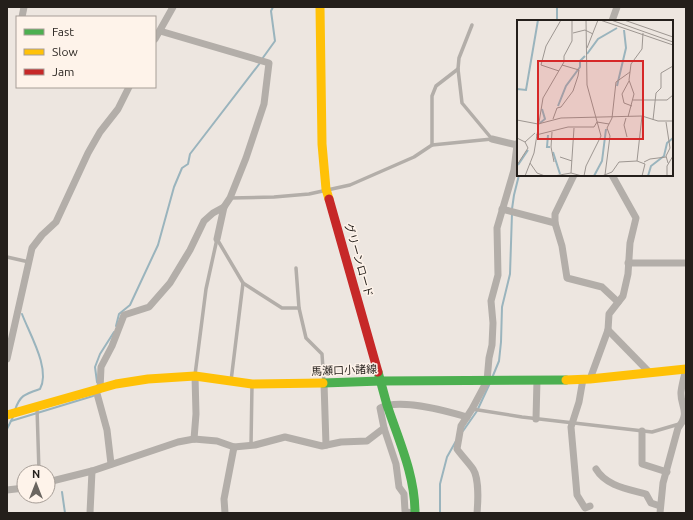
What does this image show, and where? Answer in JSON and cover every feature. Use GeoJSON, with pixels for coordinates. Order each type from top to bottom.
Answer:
{"type":"FeatureCollection","features":[{"type":"Feature","properties":{"kind":"main road","name":"グリーンロード"},"geometry":{"type":"LineString","coordinates":[[320,7],[321,130],[326,189],[387,404],[409,467],[416,500],[415,513]]}},
{"type":"Feature","properties":{"kind":"main road","name":"馬瀬口小諸線"},"geometry":{"type":"LineString","coordinates":[[7,415],[116,384],[148,379],[195,376],[252,384],[381,381],[487,381],[587,379],[686,369]]}},
{"type":"Feature","properties":{"kind":"street"},"geometry":{"type":"LineString","coordinates":[[156,37],[173,7]]}},
{"type":"Feature","properties":{"kind":"street"},"geometry":{"type":"LineString","coordinates":[[612,20],[617,7]]}},
{"type":"Feature","properties":{"kind":"street"},"geometry":{"type":"LineString","coordinates":[[160,31],[269,63],[264,104],[230,198],[224,207],[217,239]]}},
{"type":"Feature","properties":{"kind":"street"},"geometry":{"type":"LineString","coordinates":[[7,359],[32,248],[42,235],[56,222],[88,153],[100,132],[118,109],[128,88]]}},
{"type":"Feature","properties":{"kind":"street"},"geometry":{"type":"LineString","coordinates":[[477,513],[478,501],[474,470],[457,449],[461,426],[487,381],[492,345],[493,323],[491,301],[498,275],[497,228],[514,170],[517,144],[492,138]]}},
{"type":"Feature","properties":{"kind":"street"},"geometry":{"type":"LineString","coordinates":[[574,176],[555,214],[555,223],[562,246],[567,278],[602,287],[618,302]]}},
{"type":"Feature","properties":{"kind":"street"},"geometry":{"type":"LineString","coordinates":[[590,506],[585,508],[577,495],[571,427],[587,379],[608,330],[609,314],[622,296],[628,274],[630,243],[636,218],[613,176]]}},
{"type":"Feature","properties":{"kind":"street"},"geometry":{"type":"LineString","coordinates":[[111,464],[107,430],[98,390],[101,367],[112,346],[124,315],[149,307],[170,283],[190,250],[204,221],[213,213],[224,207]]}},
{"type":"Feature","properties":{"kind":"street"},"geometry":{"type":"LineString","coordinates":[[502,209],[555,223]]}},
{"type":"Feature","properties":{"kind":"street"},"geometry":{"type":"LineString","coordinates":[[628,263],[686,263]]}},
{"type":"Feature","properties":{"kind":"street"},"geometry":{"type":"LineString","coordinates":[[608,330],[649,372]]}},
{"type":"Feature","properties":{"kind":"street"},"geometry":{"type":"LineString","coordinates":[[596,470],[600,476],[612,484],[646,494],[651,503],[660,509],[663,483],[678,428],[684,422],[685,411],[681,393],[686,369]]}},
{"type":"Feature","properties":{"kind":"street"},"geometry":{"type":"LineString","coordinates":[[194,439],[196,414],[195,376]]}},
{"type":"Feature","properties":{"kind":"street"},"geometry":{"type":"LineString","coordinates":[[536,419],[537,380]]}},
{"type":"Feature","properties":{"kind":"street"},"geometry":{"type":"LineString","coordinates":[[324,383],[326,445]]}},
{"type":"Feature","properties":{"kind":"street"},"geometry":{"type":"LineString","coordinates":[[411,513],[405,511],[404,494],[399,487],[396,464],[384,428],[380,408],[387,404],[410,405],[447,411],[467,417]]}},
{"type":"Feature","properties":{"kind":"street"},"geometry":{"type":"LineString","coordinates":[[56,480],[92,471],[178,442],[194,439],[217,441],[234,447],[251,445],[285,437],[322,446],[341,442],[366,441],[384,428]]}},
{"type":"Feature","properties":{"kind":"street"},"geometry":{"type":"LineString","coordinates":[[642,431],[642,464],[667,472]]}},
{"type":"Feature","properties":{"kind":"street"},"geometry":{"type":"LineString","coordinates":[[225,513],[224,499],[234,447]]}},
{"type":"Feature","properties":{"kind":"street"},"geometry":{"type":"LineString","coordinates":[[90,513],[92,471]]}},
{"type":"Feature","properties":{"kind":"lane"},"geometry":{"type":"LineString","coordinates":[[472,25],[460,58],[458,69],[462,103],[492,138]]}},
{"type":"Feature","properties":{"kind":"lane"},"geometry":{"type":"LineString","coordinates":[[432,145],[432,96],[436,86],[458,69]]}},
{"type":"Feature","properties":{"kind":"lane"},"geometry":{"type":"LineString","coordinates":[[230,198],[281,197],[309,194],[326,189],[350,185],[414,157],[432,145],[492,138]]}},
{"type":"Feature","properties":{"kind":"lane"},"geometry":{"type":"LineString","coordinates":[[217,239],[243,283],[282,308],[299,308]]}},
{"type":"Feature","properties":{"kind":"lane"},"geometry":{"type":"LineString","coordinates":[[195,376],[206,289],[217,239]]}},
{"type":"Feature","properties":{"kind":"lane"},"geometry":{"type":"LineString","coordinates":[[7,257],[29,262]]}},
{"type":"Feature","properties":{"kind":"lane"},"geometry":{"type":"LineString","coordinates":[[296,268],[299,308],[306,338],[322,354],[324,383]]}},
{"type":"Feature","properties":{"kind":"lane"},"geometry":{"type":"LineString","coordinates":[[231,381],[243,283]]}},
{"type":"Feature","properties":{"kind":"lane"},"geometry":{"type":"LineString","coordinates":[[251,445],[252,384]]}},
{"type":"Feature","properties":{"kind":"lane"},"geometry":{"type":"LineString","coordinates":[[37,406],[39,464]]}},
{"type":"Feature","properties":{"kind":"lane"},"geometry":{"type":"LineString","coordinates":[[472,409],[536,419],[652,432],[684,422]]}},
{"type":"Feature","properties":{"kind":"waterway"},"geometry":{"type":"LineString","coordinates":[[262,59],[275,41],[271,11],[273,7]]}},
{"type":"Feature","properties":{"kind":"waterway"},"geometry":{"type":"LineString","coordinates":[[557,7],[557,20]]}},
{"type":"Feature","properties":{"kind":"waterway"},"geometry":{"type":"LineString","coordinates":[[116,326],[119,314],[130,305],[158,245],[174,187],[182,168],[188,164],[190,154],[260,63]]}},
{"type":"Feature","properties":{"kind":"waterway"},"geometry":{"type":"LineString","coordinates":[[512,209],[519,176]]}},
{"type":"Feature","properties":{"kind":"waterway"},"geometry":{"type":"LineString","coordinates":[[492,378],[499,361],[502,307],[510,274],[512,213]]}},
{"type":"Feature","properties":{"kind":"waterway"},"geometry":{"type":"LineString","coordinates":[[15,410],[21,398],[40,389],[43,381],[43,372],[38,351],[22,314]]}},
{"type":"Feature","properties":{"kind":"waterway"},"geometry":{"type":"LineString","coordinates":[[97,382],[95,367],[100,354],[114,332]]}},
{"type":"Feature","properties":{"kind":"waterway"},"geometry":{"type":"LineString","coordinates":[[463,431],[477,411],[490,383]]}},
{"type":"Feature","properties":{"kind":"waterway"},"geometry":{"type":"LineString","coordinates":[[11,421],[93,396],[94,394]]}},
{"type":"Feature","properties":{"kind":"waterway"},"geometry":{"type":"LineString","coordinates":[[7,429],[13,417]]}},
{"type":"Feature","properties":{"kind":"waterway"},"geometry":{"type":"LineString","coordinates":[[440,513],[440,484],[447,457],[456,441]]}},
{"type":"Feature","properties":{"kind":"waterway"},"geometry":{"type":"LineString","coordinates":[[62,492],[65,513]]}},
{"type":"Feature","properties":{"kind":"traffic: fast"},"geometry":{"type":"LineString","coordinates":[[378,372],[409,472],[415,513]]}},
{"type":"Feature","properties":{"kind":"traffic: fast"},"geometry":{"type":"LineString","coordinates":[[323,383],[381,381],[566,380]]}},
{"type":"Feature","properties":{"kind":"traffic: slow"},"geometry":{"type":"LineString","coordinates":[[320,7],[322,144],[326,189],[329,199]]}},
{"type":"Feature","properties":{"kind":"traffic: slow"},"geometry":{"type":"LineString","coordinates":[[566,380],[686,369]]}},
{"type":"Feature","properties":{"kind":"traffic: slow"},"geometry":{"type":"LineString","coordinates":[[7,415],[116,384],[148,379],[195,376],[252,384],[323,383]]}},
{"type":"Feature","properties":{"kind":"traffic: jam"},"geometry":{"type":"LineString","coordinates":[[329,199],[378,372]]}}]}
